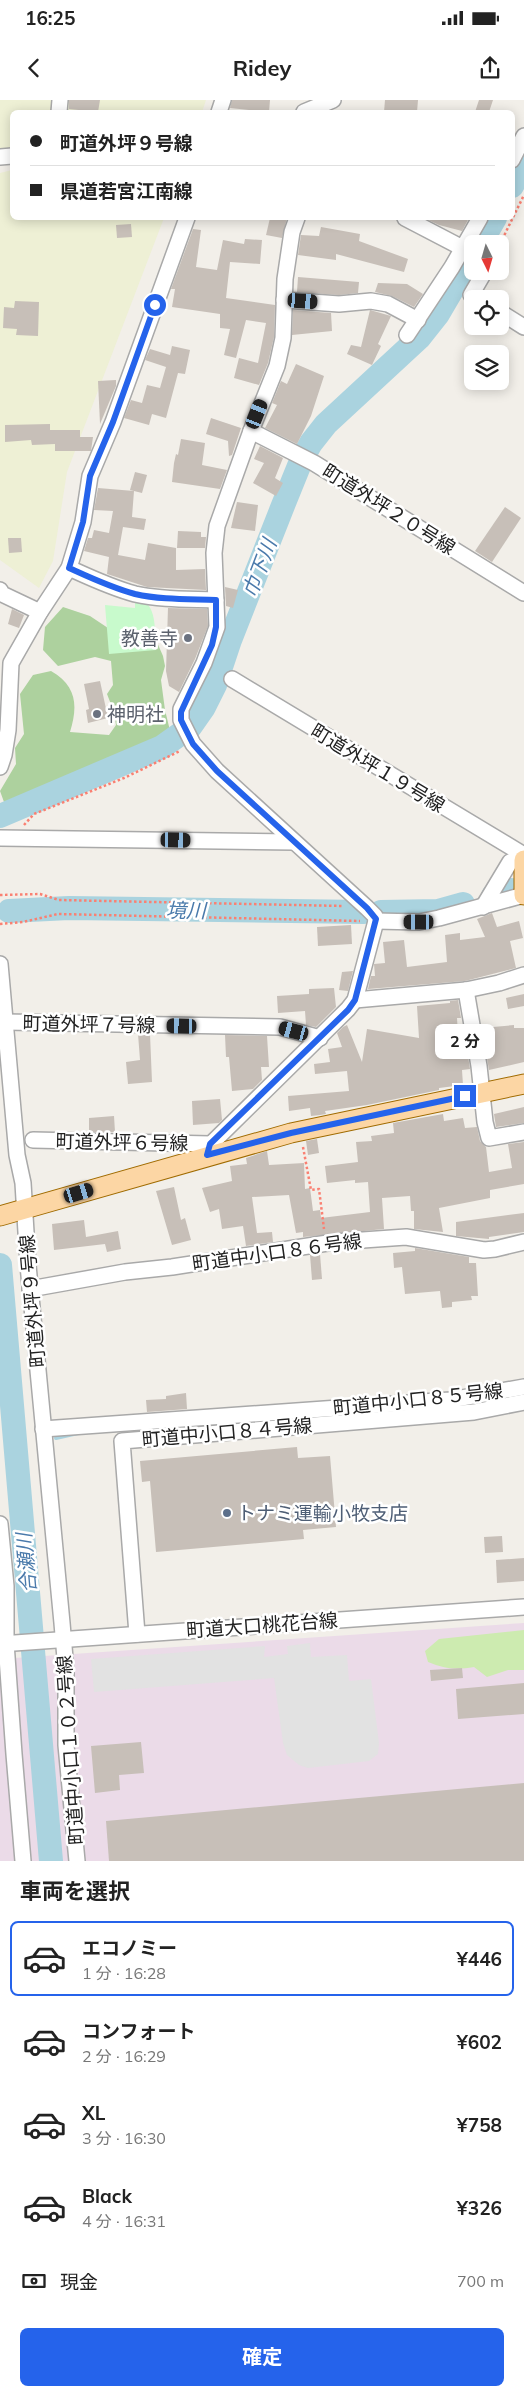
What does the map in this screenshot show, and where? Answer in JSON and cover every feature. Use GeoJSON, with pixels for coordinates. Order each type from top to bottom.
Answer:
{"type":"FeatureCollection","features":[{"type":"Feature","properties":{"kind":"main road"},"geometry":{"type":"LineString","coordinates":[[523,890],[524,860]]}},
{"type":"Feature","properties":{"kind":"main road"},"geometry":{"type":"LineString","coordinates":[[0,1216],[208,1150],[524,1084]]}},
{"type":"Feature","properties":{"kind":"street"},"geometry":{"type":"LineString","coordinates":[[312,110],[332,105]]}},
{"type":"Feature","properties":{"kind":"street"},"geometry":{"type":"LineString","coordinates":[[515,154],[524,136]]}},
{"type":"Feature","properties":{"kind":"street"},"geometry":{"type":"LineString","coordinates":[[0,767],[8,730],[11,663],[40,612],[69,568],[83,522],[90,476],[113,422],[186,220]]}},
{"type":"Feature","properties":{"kind":"street"},"geometry":{"type":"LineString","coordinates":[[296,220],[292,232],[284,300],[283,338],[277,366],[251,431],[217,526],[214,553],[216,627],[212,645],[182,709],[181,720],[191,741],[217,771],[370,912],[419,922],[458,915],[486,901],[523,890]]}},
{"type":"Feature","properties":{"kind":"street"},"geometry":{"type":"LineString","coordinates":[[409,220],[464,248]]}},
{"type":"Feature","properties":{"kind":"street"},"geometry":{"type":"LineString","coordinates":[[473,235],[479,220]]}},
{"type":"Feature","properties":{"kind":"street"},"geometry":{"type":"LineString","coordinates":[[407,335],[464,253]]}},
{"type":"Feature","properties":{"kind":"street"},"geometry":{"type":"LineString","coordinates":[[284,300],[339,304],[371,301],[388,304],[418,320]]}},
{"type":"Feature","properties":{"kind":"street"},"geometry":{"type":"LineString","coordinates":[[509,318],[524,327]]}},
{"type":"Feature","properties":{"kind":"street","name":"町道外坪２０号線"},"geometry":{"type":"LineString","coordinates":[[251,431],[314,463],[524,593]]}},
{"type":"Feature","properties":{"kind":"street"},"geometry":{"type":"LineString","coordinates":[[69,568],[110,586],[135,594],[216,600]]}},
{"type":"Feature","properties":{"kind":"street"},"geometry":{"type":"LineString","coordinates":[[0,590],[2,594],[40,612]]}},
{"type":"Feature","properties":{"kind":"street","name":"町道外坪１９号線"},"geometry":{"type":"LineString","coordinates":[[232,679],[524,856]]}},
{"type":"Feature","properties":{"kind":"street"},"geometry":{"type":"LineString","coordinates":[[0,838],[294,842]]}},
{"type":"Feature","properties":{"kind":"street"},"geometry":{"type":"LineString","coordinates":[[486,901],[510,862],[524,856]]}},
{"type":"Feature","properties":{"kind":"street"},"geometry":{"type":"LineString","coordinates":[[208,1150],[341,1018],[355,1000],[370,912]]}},
{"type":"Feature","properties":{"kind":"street","name":"町道外坪９号線"},"geometry":{"type":"LineString","coordinates":[[0,964],[61,1639]]}},
{"type":"Feature","properties":{"kind":"street"},"geometry":{"type":"LineString","coordinates":[[355,1000],[466,990],[524,976]]}},
{"type":"Feature","properties":{"kind":"street"},"geometry":{"type":"LineString","coordinates":[[466,990],[489,1138],[524,1132]]}},
{"type":"Feature","properties":{"kind":"street","name":"町道外坪７号線"},"geometry":{"type":"LineString","coordinates":[[5,1022],[280,1027],[320,1038]]}},
{"type":"Feature","properties":{"kind":"street","name":"町道外坪６号線"},"geometry":{"type":"LineString","coordinates":[[33,1140],[208,1150]]}},
{"type":"Feature","properties":{"kind":"street","name":"町道中小口８６号線"},"geometry":{"type":"LineString","coordinates":[[30,1289],[125,1272],[172,1268],[326,1243],[406,1238],[484,1250],[524,1242]]}},
{"type":"Feature","properties":{"kind":"street","name":"町道中小口８５号線"},"geometry":{"type":"LineString","coordinates":[[43,1429],[450,1400],[524,1387]]}},
{"type":"Feature","properties":{"kind":"street","name":"町道中小口８４号線"},"geometry":{"type":"LineString","coordinates":[[137,1634],[122,1441],[474,1412],[524,1402]]}},
{"type":"Feature","properties":{"kind":"street"},"geometry":{"type":"LineString","coordinates":[[0,1524],[6,1586],[6,1643],[23,1861]]}},
{"type":"Feature","properties":{"kind":"street","name":"町道大口桃花台線"},"geometry":{"type":"LineString","coordinates":[[6,1643],[524,1607]]}},
{"type":"Feature","properties":{"kind":"street","name":"町道中小口１０２号線"},"geometry":{"type":"LineString","coordinates":[[61,1639],[66,1745],[77,1861]]}},
{"type":"Feature","properties":{"kind":"path"},"geometry":{"type":"LineString","coordinates":[[515,213],[524,195]]}},
{"type":"Feature","properties":{"kind":"path"},"geometry":{"type":"LineString","coordinates":[[504,235],[512,220]]}},
{"type":"Feature","properties":{"kind":"path"},"geometry":{"type":"LineString","coordinates":[[17,837],[34,814],[124,778],[191,741]]}},
{"type":"Feature","properties":{"kind":"path"},"geometry":{"type":"LineString","coordinates":[[0,895],[40,894],[59,900],[340,906],[370,912]]}},
{"type":"Feature","properties":{"kind":"path"},"geometry":{"type":"LineString","coordinates":[[0,924],[23,922],[58,914],[344,920]]}},
{"type":"Feature","properties":{"kind":"path"},"geometry":{"type":"LineString","coordinates":[[300,1131],[311,1190],[319,1190],[326,1243]]}},
{"type":"Feature","properties":{"kind":"shaded area"},"geometry":{"type":"Polygon","coordinates":[[[524,1623],[524,1861],[0,1861],[0,1659],[524,1623]]]}},
{"type":"Feature","properties":{"kind":"shaded area"},"geometry":{"type":"Polygon","coordinates":[[[310,1643],[311,1657],[347,1655],[349,1681],[371,1679],[379,1743],[378,1754],[369,1761],[308,1768],[299,1765],[287,1755],[283,1743],[274,1678],[94,1692],[91,1659],[265,1646],[264,1657],[288,1654],[287,1646],[310,1643]]]}},
{"type":"Feature","properties":{"kind":"green space"},"geometry":{"type":"Polygon","coordinates":[[[0,100],[206,100],[203,110],[10,110],[10,149],[0,149],[0,100]]]}},
{"type":"Feature","properties":{"kind":"green space"},"geometry":{"type":"Polygon","coordinates":[[[10,170],[10,220],[163,220],[67,472],[53,561],[39,588],[0,560],[0,173],[10,170]]]}},
{"type":"Feature","properties":{"kind":"green space"},"geometry":{"type":"Polygon","coordinates":[[[135,597],[143,600],[152,611],[156,650],[109,654],[105,605],[135,608],[135,597]]]}},
{"type":"Feature","properties":{"kind":"green space"},"geometry":{"type":"Polygon","coordinates":[[[63,607],[90,616],[108,628],[140,640],[156,640],[165,666],[161,680],[165,710],[173,743],[158,755],[103,783],[21,814],[4,802],[0,791],[16,764],[15,748],[24,734],[20,694],[33,675],[51,671],[60,677],[71,690],[74,714],[70,732],[109,735],[116,725],[114,712],[107,694],[113,685],[111,661],[95,657],[58,666],[43,650],[45,627],[63,607]]]}},
{"type":"Feature","properties":{"kind":"green space"},"geometry":{"type":"Polygon","coordinates":[[[524,1630],[524,1670],[508,1670],[487,1677],[474,1667],[451,1668],[428,1662],[425,1651],[439,1639],[524,1630]]]}},
{"type":"Feature","properties":{"kind":"building"},"geometry":{"type":"Polygon","coordinates":[[[69,100],[100,100],[98,110],[69,109],[69,100]]]}},
{"type":"Feature","properties":{"kind":"building"},"geometry":{"type":"Polygon","coordinates":[[[232,100],[270,100],[269,110],[230,108],[232,100]]]}},
{"type":"Feature","properties":{"kind":"building"},"geometry":{"type":"Polygon","coordinates":[[[385,100],[418,100],[417,110],[384,110],[385,100]]]}},
{"type":"Feature","properties":{"kind":"building"},"geometry":{"type":"Polygon","coordinates":[[[479,100],[493,100],[490,110],[476,110],[479,100]]]}},
{"type":"Feature","properties":{"kind":"building"},"geometry":{"type":"Polygon","coordinates":[[[270,220],[286,220],[282,238],[266,235],[270,220]]]}},
{"type":"Feature","properties":{"kind":"building"},"geometry":{"type":"Polygon","coordinates":[[[428,220],[468,220],[462,231],[428,220]]]}},
{"type":"Feature","properties":{"kind":"building"},"geometry":{"type":"Polygon","coordinates":[[[131,224],[132,237],[117,238],[116,225],[131,224]]]}},
{"type":"Feature","properties":{"kind":"building"},"geometry":{"type":"Polygon","coordinates":[[[321,227],[360,234],[359,241],[408,259],[404,272],[336,254],[336,260],[298,255],[301,235],[319,236],[321,227]]]}},
{"type":"Feature","properties":{"kind":"building"},"geometry":{"type":"Polygon","coordinates":[[[193,229],[201,230],[196,267],[217,270],[223,240],[244,244],[245,239],[262,240],[260,264],[230,262],[226,298],[275,305],[274,337],[268,363],[259,385],[234,378],[239,358],[258,363],[266,323],[246,320],[236,358],[224,355],[230,329],[220,328],[220,314],[172,307],[175,289],[171,289],[193,229]]]}},
{"type":"Feature","properties":{"kind":"building"},"geometry":{"type":"Polygon","coordinates":[[[298,277],[359,282],[358,293],[339,295],[297,292],[298,277]]]}},
{"type":"Feature","properties":{"kind":"building"},"geometry":{"type":"Polygon","coordinates":[[[378,283],[407,284],[423,294],[414,307],[392,296],[375,292],[378,283]]]}},
{"type":"Feature","properties":{"kind":"building"},"geometry":{"type":"Polygon","coordinates":[[[15,301],[39,302],[38,336],[16,335],[17,329],[3,328],[4,307],[14,308],[15,301]]]}},
{"type":"Feature","properties":{"kind":"building"},"geometry":{"type":"Polygon","coordinates":[[[293,310],[331,313],[332,331],[292,335],[293,310]]]}},
{"type":"Feature","properties":{"kind":"building"},"geometry":{"type":"Polygon","coordinates":[[[370,310],[391,316],[378,344],[381,346],[372,365],[347,354],[351,345],[361,347],[370,310]]]}},
{"type":"Feature","properties":{"kind":"building"},"geometry":{"type":"Polygon","coordinates":[[[172,346],[190,350],[185,374],[178,373],[166,418],[152,414],[149,425],[124,418],[131,400],[142,403],[147,385],[160,388],[166,367],[145,360],[150,349],[170,355],[172,346]]]}},
{"type":"Feature","properties":{"kind":"building"},"geometry":{"type":"Polygon","coordinates":[[[296,364],[324,376],[311,416],[297,444],[265,428],[277,405],[272,403],[281,381],[287,384],[296,364]]]}},
{"type":"Feature","properties":{"kind":"building"},"geometry":{"type":"Polygon","coordinates":[[[116,380],[116,386],[100,424],[98,381],[116,380]]]}},
{"type":"Feature","properties":{"kind":"building"},"geometry":{"type":"Polygon","coordinates":[[[211,418],[241,428],[232,455],[229,456],[228,441],[206,434],[211,418]]]}},
{"type":"Feature","properties":{"kind":"building"},"geometry":{"type":"Polygon","coordinates":[[[50,424],[50,430],[80,430],[80,437],[93,437],[91,451],[55,451],[55,444],[32,445],[31,440],[5,442],[5,425],[50,424]]]}},
{"type":"Feature","properties":{"kind":"building"},"geometry":{"type":"Polygon","coordinates":[[[181,439],[205,443],[202,465],[227,470],[220,489],[172,482],[174,463],[176,454],[178,455],[181,439]]]}},
{"type":"Feature","properties":{"kind":"building"},"geometry":{"type":"Polygon","coordinates":[[[260,446],[283,458],[275,478],[283,483],[276,496],[253,483],[264,463],[254,459],[260,446]]]}},
{"type":"Feature","properties":{"kind":"building"},"geometry":{"type":"Polygon","coordinates":[[[135,472],[147,475],[142,493],[130,490],[135,472]]]}},
{"type":"Feature","properties":{"kind":"building"},"geometry":{"type":"Polygon","coordinates":[[[98,488],[134,491],[132,517],[146,519],[144,530],[123,527],[118,555],[145,560],[148,543],[176,548],[176,570],[205,569],[206,590],[147,587],[107,574],[109,557],[84,551],[88,538],[92,538],[94,530],[109,533],[113,511],[94,510],[98,488]]]}},
{"type":"Feature","properties":{"kind":"building"},"geometry":{"type":"Polygon","coordinates":[[[237,502],[258,505],[255,531],[231,528],[237,502]]]}},
{"type":"Feature","properties":{"kind":"building"},"geometry":{"type":"Polygon","coordinates":[[[505,507],[521,518],[492,562],[475,551],[505,507]]]}},
{"type":"Feature","properties":{"kind":"building"},"geometry":{"type":"Polygon","coordinates":[[[178,531],[201,532],[201,537],[206,537],[205,548],[177,548],[178,531]]]}},
{"type":"Feature","properties":{"kind":"building"},"geometry":{"type":"Polygon","coordinates":[[[8,538],[21,538],[22,552],[9,553],[8,538]]]}},
{"type":"Feature","properties":{"kind":"building"},"geometry":{"type":"Polygon","coordinates":[[[225,587],[238,590],[233,608],[226,606],[225,587]]]}},
{"type":"Feature","properties":{"kind":"building","name":"教善寺"},"geometry":{"type":"Polygon","coordinates":[[[168,608],[207,609],[208,626],[179,692],[169,686],[166,671],[168,608]]]}},
{"type":"Feature","properties":{"kind":"building"},"geometry":{"type":"Polygon","coordinates":[[[12,609],[24,615],[19,628],[8,624],[12,609]]]}},
{"type":"Feature","properties":{"kind":"building"},"geometry":{"type":"Polygon","coordinates":[[[100,681],[108,718],[88,723],[86,710],[89,709],[84,684],[100,681]]]}},
{"type":"Feature","properties":{"kind":"building"},"geometry":{"type":"Polygon","coordinates":[[[492,913],[497,927],[519,921],[523,938],[510,941],[516,968],[465,981],[368,989],[371,976],[375,976],[374,964],[385,963],[383,942],[404,940],[407,967],[447,962],[445,935],[460,933],[460,940],[485,937],[477,919],[492,913]]]}},
{"type":"Feature","properties":{"kind":"building"},"geometry":{"type":"Polygon","coordinates":[[[351,925],[352,944],[318,946],[317,927],[351,925]]]}},
{"type":"Feature","properties":{"kind":"building"},"geometry":{"type":"Polygon","coordinates":[[[353,971],[348,991],[339,990],[342,972],[353,971]]]}},
{"type":"Feature","properties":{"kind":"building"},"geometry":{"type":"Polygon","coordinates":[[[334,988],[336,1007],[316,1027],[306,1025],[305,1011],[278,1013],[277,996],[309,994],[309,989],[334,988]]]}},
{"type":"Feature","properties":{"kind":"building"},"geometry":{"type":"Polygon","coordinates":[[[524,994],[524,1006],[508,1009],[506,998],[524,994]]]}},
{"type":"Feature","properties":{"kind":"building"},"geometry":{"type":"Polygon","coordinates":[[[458,1000],[461,1018],[457,1018],[459,1051],[467,1050],[470,1069],[462,1070],[463,1085],[439,1088],[439,1090],[367,1105],[325,1111],[326,1114],[320,1115],[311,1116],[310,1108],[289,1111],[288,1096],[349,1091],[347,1071],[315,1074],[314,1064],[330,1062],[328,1049],[342,1047],[337,1033],[343,1027],[347,1025],[362,1062],[367,1029],[419,1038],[417,1006],[450,1003],[450,1001],[458,1000]]]}},
{"type":"Feature","properties":{"kind":"building"},"geometry":{"type":"Polygon","coordinates":[[[514,1025],[514,1028],[524,1028],[524,1062],[489,1070],[482,1028],[514,1025]]]}},
{"type":"Feature","properties":{"kind":"building"},"geometry":{"type":"Polygon","coordinates":[[[138,1034],[150,1034],[152,1082],[128,1084],[126,1062],[140,1060],[138,1034]]]}},
{"type":"Feature","properties":{"kind":"building"},"geometry":{"type":"Polygon","coordinates":[[[225,1035],[267,1036],[269,1067],[261,1067],[262,1080],[253,1089],[232,1091],[229,1057],[226,1057],[225,1035]]]}},
{"type":"Feature","properties":{"kind":"building"},"geometry":{"type":"Polygon","coordinates":[[[220,1099],[222,1120],[219,1123],[193,1125],[192,1101],[220,1099]]]}},
{"type":"Feature","properties":{"kind":"building"},"geometry":{"type":"Polygon","coordinates":[[[524,1107],[524,1123],[496,1127],[494,1114],[524,1107]]]}},
{"type":"Feature","properties":{"kind":"building"},"geometry":{"type":"Polygon","coordinates":[[[443,1114],[444,1121],[463,1118],[465,1128],[477,1127],[480,1141],[486,1147],[489,1172],[512,1168],[508,1144],[524,1142],[524,1184],[490,1190],[490,1198],[439,1208],[443,1232],[414,1229],[414,1211],[411,1211],[410,1196],[382,1198],[384,1229],[303,1237],[303,1232],[296,1233],[289,1195],[252,1197],[257,1233],[272,1232],[273,1242],[246,1246],[243,1226],[222,1229],[219,1209],[210,1212],[202,1188],[232,1181],[230,1166],[247,1164],[246,1158],[267,1151],[269,1165],[304,1163],[305,1189],[310,1188],[313,1211],[320,1210],[321,1218],[370,1212],[368,1182],[355,1183],[355,1180],[327,1183],[325,1166],[358,1162],[356,1142],[372,1141],[371,1136],[394,1133],[393,1123],[443,1114]]]}},
{"type":"Feature","properties":{"kind":"building"},"geometry":{"type":"Polygon","coordinates":[[[114,1116],[115,1132],[89,1132],[89,1118],[114,1116]]]}},
{"type":"Feature","properties":{"kind":"building"},"geometry":{"type":"Polygon","coordinates":[[[317,1139],[319,1153],[308,1155],[306,1141],[317,1139]]]}},
{"type":"Feature","properties":{"kind":"building"},"geometry":{"type":"Polygon","coordinates":[[[174,1187],[181,1220],[185,1218],[191,1240],[172,1245],[156,1191],[174,1187]]]}},
{"type":"Feature","properties":{"kind":"building"},"geometry":{"type":"Polygon","coordinates":[[[524,1213],[524,1232],[489,1237],[489,1239],[456,1236],[456,1222],[524,1213]]]}},
{"type":"Feature","properties":{"kind":"building"},"geometry":{"type":"Polygon","coordinates":[[[84,1220],[86,1237],[118,1231],[121,1249],[107,1252],[105,1244],[54,1250],[52,1224],[84,1220]]]}},
{"type":"Feature","properties":{"kind":"building"},"geometry":{"type":"Polygon","coordinates":[[[415,1248],[469,1257],[469,1263],[476,1263],[478,1296],[471,1296],[472,1300],[452,1302],[452,1307],[442,1308],[440,1291],[405,1294],[402,1267],[394,1268],[393,1253],[415,1251],[415,1248]]]}},
{"type":"Feature","properties":{"kind":"building"},"geometry":{"type":"Polygon","coordinates":[[[320,1254],[322,1279],[312,1280],[310,1255],[320,1254]]]}},
{"type":"Feature","properties":{"kind":"building"},"geometry":{"type":"Polygon","coordinates":[[[186,1393],[187,1409],[147,1412],[146,1400],[166,1399],[166,1396],[186,1393]]]}},
{"type":"Feature","properties":{"kind":"building"},"geometry":{"type":"Polygon","coordinates":[[[297,1447],[298,1458],[330,1456],[336,1527],[303,1530],[304,1539],[156,1552],[150,1481],[142,1482],[140,1461],[297,1447]]]}},
{"type":"Feature","properties":{"kind":"building"},"geometry":{"type":"Polygon","coordinates":[[[502,1536],[503,1552],[485,1553],[484,1537],[502,1536]]]}},
{"type":"Feature","properties":{"kind":"building"},"geometry":{"type":"Polygon","coordinates":[[[524,1558],[524,1581],[497,1583],[496,1560],[524,1558]]]}},
{"type":"Feature","properties":{"kind":"building"},"geometry":{"type":"Polygon","coordinates":[[[462,1668],[463,1678],[431,1681],[430,1670],[462,1668]]]}},
{"type":"Feature","properties":{"kind":"building"},"geometry":{"type":"Polygon","coordinates":[[[524,1683],[524,1714],[458,1719],[456,1689],[524,1683]]]}},
{"type":"Feature","properties":{"kind":"building"},"geometry":{"type":"Polygon","coordinates":[[[141,1742],[144,1773],[119,1775],[120,1790],[95,1793],[91,1746],[141,1742]]]}},
{"type":"Feature","properties":{"kind":"building"},"geometry":{"type":"Polygon","coordinates":[[[524,1783],[524,1861],[109,1861],[106,1821],[524,1783]]]}},
{"type":"Feature","properties":{"kind":"waterway","name":"巾下川"},"geometry":{"type":"LineString","coordinates":[[515,180],[524,164]]}},
{"type":"Feature","properties":{"kind":"waterway","name":"巾下川"},"geometry":{"type":"LineString","coordinates":[[485,235],[494,220]]}},
{"type":"Feature","properties":{"kind":"waterway","name":"巾下川"},"geometry":{"type":"LineString","coordinates":[[0,816],[162,747],[190,727],[204,707],[215,685],[230,640],[282,508],[301,461],[311,443],[326,424],[419,338],[438,314],[464,270]]}},
{"type":"Feature","properties":{"kind":"waterway","name":"境川"},"geometry":{"type":"LineString","coordinates":[[493,896],[511,890]]}},
{"type":"Feature","properties":{"kind":"waterway","name":"境川"},"geometry":{"type":"LineString","coordinates":[[381,912],[438,911],[463,904]]}},
{"type":"Feature","properties":{"kind":"waterway","name":"境川"},"geometry":{"type":"LineString","coordinates":[[9,911],[69,908],[364,912]]}},
{"type":"Feature","properties":{"kind":"waterway","name":"合瀬川"},"geometry":{"type":"LineString","coordinates":[[0,1265],[51,1861]]}},
{"type":"Feature","properties":{"kind":"waterway"},"geometry":{"type":"LineString","coordinates":[[140,1430],[280,1421]]}},
{"type":"Feature","properties":{"kind":"waterway"},"geometry":{"type":"LineString","coordinates":[[56,1438],[78,1433]]}},
{"type":"Feature","properties":{"kind":"place","name":"教善寺"},"geometry":{"type":"Point","coordinates":[188,638]}},
{"type":"Feature","properties":{"kind":"place","name":"神明社"},"geometry":{"type":"Point","coordinates":[97,714]}},
{"type":"Feature","properties":{"kind":"place","name":"トナミ運輸小牧支店"},"geometry":{"type":"Point","coordinates":[227,1513]}},
{"type":"Feature","properties":{"kind":"route"},"geometry":{"type":"LineString","coordinates":[[155,305],[113,422],[90,476],[83,522],[69,568],[110,586],[135,594],[216,600],[216,627],[212,645],[182,709],[180,718],[193,744],[217,771],[367,908],[376,919],[355,1000],[348,1010],[210,1144],[206,1151],[207,1155],[291,1133],[465,1096]]}}]}
